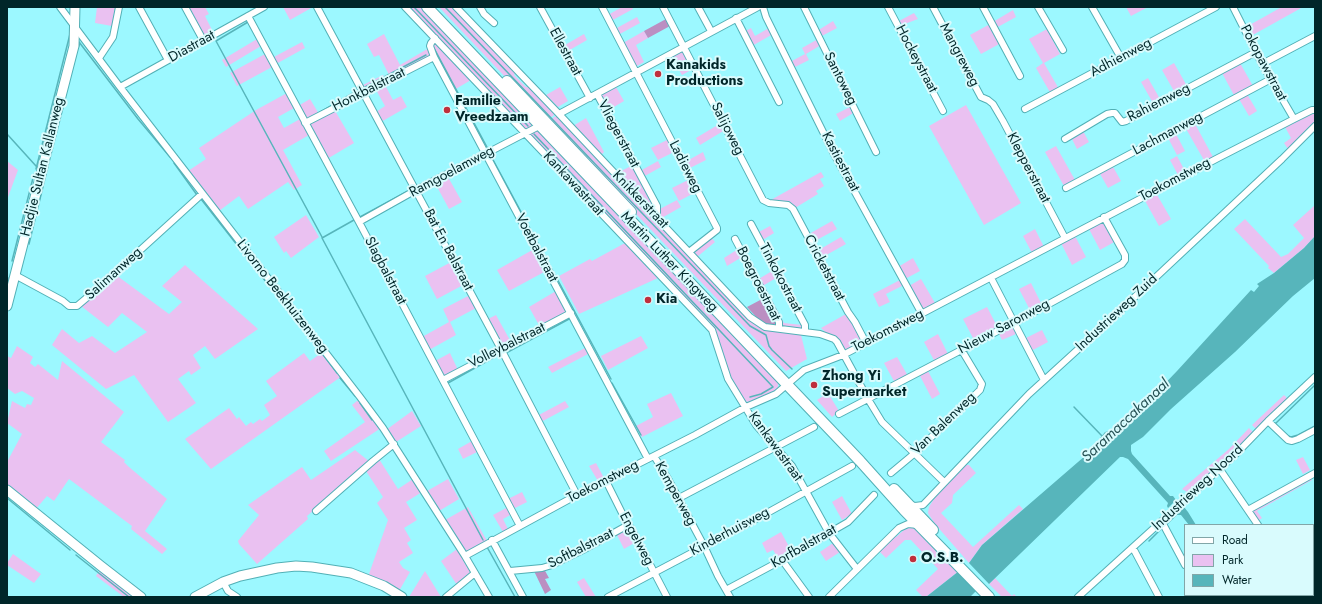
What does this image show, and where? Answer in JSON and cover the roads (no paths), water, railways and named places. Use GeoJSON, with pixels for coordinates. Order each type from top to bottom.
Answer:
{"type":"FeatureCollection","features":[{"type":"Feature","properties":{"kind":"main road","name":"Martin Luther Kingweg"},"geometry":{"type":"LineString","coordinates":[[427,7],[543,124]]}},
{"type":"Feature","properties":{"kind":"main road","name":"Martin Luther Kingweg"},"geometry":{"type":"LineString","coordinates":[[436,7],[543,124],[789,383],[828,421],[912,509],[922,523],[991,596]]}},
{"type":"Feature","properties":{"kind":"street","name":"Livorno Beekhuizenweg"},"geometry":{"type":"LineString","coordinates":[[60,7],[202,194],[360,397],[394,444],[465,556],[489,597]]}},
{"type":"Feature","properties":{"kind":"street","name":"Hadjie Sultan Kallanweg"},"geometry":{"type":"LineString","coordinates":[[7,306],[74,46],[75,7]]}},
{"type":"Feature","properties":{"kind":"street"},"geometry":{"type":"LineString","coordinates":[[99,58],[113,37],[119,7]]}},
{"type":"Feature","properties":{"kind":"street"},"geometry":{"type":"LineString","coordinates":[[139,7],[168,60]]}},
{"type":"Feature","properties":{"kind":"street"},"geometry":{"type":"LineString","coordinates":[[185,7],[203,40]]}},
{"type":"Feature","properties":{"kind":"street","name":"Diastraat"},"geometry":{"type":"LineString","coordinates":[[120,87],[264,7]]}},
{"type":"Feature","properties":{"kind":"street","name":"Bat En Balstraat"},"geometry":{"type":"LineString","coordinates":[[317,7],[501,348],[577,495]]}},
{"type":"Feature","properties":{"kind":"street","name":"Kankawastraat"},"geometry":{"type":"LineString","coordinates":[[405,7],[712,330],[728,379],[746,406],[756,425],[792,466],[829,533],[857,569]]}},
{"type":"Feature","properties":{"kind":"street","name":"Knikkerstraat"},"geometry":{"type":"LineString","coordinates":[[456,7],[657,217],[750,317],[765,327],[825,335],[834,339],[882,422],[944,482]]}},
{"type":"Feature","properties":{"kind":"street"},"geometry":{"type":"LineString","coordinates":[[480,7],[484,14],[494,23]]}},
{"type":"Feature","properties":{"kind":"street","name":"Ellestraat"},"geometry":{"type":"LineString","coordinates":[[540,7],[590,98]]}},
{"type":"Feature","properties":{"kind":"street"},"geometry":{"type":"LineString","coordinates":[[602,7],[636,72]]}},
{"type":"Feature","properties":{"kind":"street","name":"Salijoweg"},"geometry":{"type":"LineString","coordinates":[[663,7],[763,200],[767,203],[776,204]]}},
{"type":"Feature","properties":{"kind":"street"},"geometry":{"type":"LineString","coordinates":[[698,7],[711,31]]}},
{"type":"Feature","properties":{"kind":"street"},"geometry":{"type":"LineString","coordinates":[[559,114],[758,7]]}},
{"type":"Feature","properties":{"kind":"street","name":"Kastiestraat"},"geometry":{"type":"LineString","coordinates":[[763,7],[766,17],[834,154],[922,314]]}},
{"type":"Feature","properties":{"kind":"street","name":"Santoweg"},"geometry":{"type":"LineString","coordinates":[[804,7],[876,152]]}},
{"type":"Feature","properties":{"kind":"street","name":"Hockeystraat"},"geometry":{"type":"LineString","coordinates":[[888,7],[943,111]]}},
{"type":"Feature","properties":{"kind":"street","name":"Mangreweg"},"geometry":{"type":"LineString","coordinates":[[933,7],[981,97],[988,100]]}},
{"type":"Feature","properties":{"kind":"street"},"geometry":{"type":"LineString","coordinates":[[983,7],[1020,76]]}},
{"type":"Feature","properties":{"kind":"street"},"geometry":{"type":"LineString","coordinates":[[1038,7],[1063,50]]}},
{"type":"Feature","properties":{"kind":"street"},"geometry":{"type":"LineString","coordinates":[[1092,7],[1121,58]]}},
{"type":"Feature","properties":{"kind":"street","name":"Adhienweg"},"geometry":{"type":"LineString","coordinates":[[1025,109],[1216,7]]}},
{"type":"Feature","properties":{"kind":"street","name":"Pokopawstraat"},"geometry":{"type":"LineString","coordinates":[[1233,7],[1262,64],[1294,119]]}},
{"type":"Feature","properties":{"kind":"street","name":"Slagbalstraat"},"geometry":{"type":"LineString","coordinates":[[248,16],[520,526]]}},
{"type":"Feature","properties":{"kind":"street"},"geometry":{"type":"LineString","coordinates":[[736,18],[779,102]]}},
{"type":"Feature","properties":{"kind":"street"},"geometry":{"type":"LineString","coordinates":[[1262,64],[1315,36]]}},
{"type":"Feature","properties":{"kind":"street","name":"Voetbalstraat"},"geometry":{"type":"LineString","coordinates":[[435,38],[430,44],[434,57],[571,313],[651,457]]}},
{"type":"Feature","properties":{"kind":"street","name":"Rahiemweg"},"geometry":{"type":"LineString","coordinates":[[1065,139],[1112,112],[1116,113],[1122,122],[1126,121],[1256,52]]}},
{"type":"Feature","properties":{"kind":"street","name":"Honkbalstraat"},"geometry":{"type":"LineString","coordinates":[[305,123],[434,57]]}},
{"type":"Feature","properties":{"kind":"street","name":"Ladieweg"},"geometry":{"type":"LineString","coordinates":[[636,72],[717,229],[689,252]]}},
{"type":"Feature","properties":{"kind":"street","name":"Lachmanweg"},"geometry":{"type":"LineString","coordinates":[[1066,188],[1271,79]]}},
{"type":"Feature","properties":{"kind":"street","name":"Vliegerstraat"},"geometry":{"type":"LineString","coordinates":[[597,94],[657,206],[657,217]]}},
{"type":"Feature","properties":{"kind":"street","name":"Klepperstraat"},"geometry":{"type":"LineString","coordinates":[[988,100],[993,104],[1003,121],[1065,238]]}},
{"type":"Feature","properties":{"kind":"street","name":"Toekomstweg"},"geometry":{"type":"LineString","coordinates":[[465,556],[492,540],[746,406],[776,394],[804,370],[843,355],[1104,217],[1294,119],[1315,110]]}},
{"type":"Feature","properties":{"kind":"street","name":"Ramgoelamweg"},"geometry":{"type":"LineString","coordinates":[[359,222],[416,190],[543,124]]}},
{"type":"Feature","properties":{"kind":"street","name":"Industrieweg Zuid"},"geometry":{"type":"LineString","coordinates":[[899,528],[904,517],[944,482],[1011,411],[1282,159],[1315,126]]}},
{"type":"Feature","properties":{"kind":"street","name":"Salimanweg"},"geometry":{"type":"LineString","coordinates":[[15,275],[63,301],[69,306],[76,306],[103,284],[202,194]]}},
{"type":"Feature","properties":{"kind":"street","name":"Cricketstraat"},"geometry":{"type":"LineString","coordinates":[[776,204],[788,205],[795,212],[840,298],[866,343]]}},
{"type":"Feature","properties":{"kind":"street","name":"Nieuw Saronweg"},"geometry":{"type":"LineString","coordinates":[[839,414],[1122,264],[1125,260],[1125,255],[1104,217]]}},
{"type":"Feature","properties":{"kind":"street","name":"Tinkokostraat"},"geometry":{"type":"LineString","coordinates":[[751,224],[805,325],[805,332]]}},
{"type":"Feature","properties":{"kind":"street","name":"Boegroestraat"},"geometry":{"type":"LineString","coordinates":[[735,239],[779,322],[778,328]]}},
{"type":"Feature","properties":{"kind":"street"},"geometry":{"type":"LineString","coordinates":[[991,278],[1044,380]]}},
{"type":"Feature","properties":{"kind":"street","name":"Volleybalstraat"},"geometry":{"type":"LineString","coordinates":[[443,380],[501,348],[571,313]]}},
{"type":"Feature","properties":{"kind":"street","name":"Van Balenweg"},"geometry":{"type":"LineString","coordinates":[[891,473],[915,453],[977,394],[981,388],[982,384],[961,350]]}},
{"type":"Feature","properties":{"kind":"street","name":"Industrieweg Noord"},"geometry":{"type":"LineString","coordinates":[[1078,597],[1238,452],[1268,421],[1315,377]]}},
{"type":"Feature","properties":{"kind":"street"},"geometry":{"type":"LineString","coordinates":[[1268,421],[1288,440],[1292,441],[1315,430]]}},
{"type":"Feature","properties":{"kind":"street"},"geometry":{"type":"LineString","coordinates":[[679,498],[814,427]]}},
{"type":"Feature","properties":{"kind":"street"},"geometry":{"type":"LineString","coordinates":[[316,511],[394,444]]}},
{"type":"Feature","properties":{"kind":"street","name":"Kemperweg"},"geometry":{"type":"LineString","coordinates":[[651,457],[667,477],[679,498],[730,597]]}},
{"type":"Feature","properties":{"kind":"street","name":"Kinderhuisweg"},"geometry":{"type":"LineString","coordinates":[[608,597],[852,466]]}},
{"type":"Feature","properties":{"kind":"street"},"geometry":{"type":"LineString","coordinates":[[1219,468],[1257,524]]}},
{"type":"Feature","properties":{"kind":"street"},"geometry":{"type":"LineString","coordinates":[[1248,510],[1315,473]]}},
{"type":"Feature","properties":{"kind":"street","name":"Engelweg"},"geometry":{"type":"LineString","coordinates":[[606,481],[667,597]]}},
{"type":"Feature","properties":{"kind":"street"},"geometry":{"type":"LineString","coordinates":[[7,490],[142,597]]}},
{"type":"Feature","properties":{"kind":"street","name":"Korfbalstraat"},"geometry":{"type":"LineString","coordinates":[[726,590],[848,522],[874,495]]}},
{"type":"Feature","properties":{"kind":"street"},"geometry":{"type":"LineString","coordinates":[[1162,522],[1184,563]]}},
{"type":"Feature","properties":{"kind":"street"},"geometry":{"type":"LineString","coordinates":[[829,597],[899,528],[908,524],[922,523]]}},
{"type":"Feature","properties":{"kind":"street","name":"Softbalstraat"},"geometry":{"type":"LineString","coordinates":[[510,571],[542,568],[552,565],[628,525]]}},
{"type":"Feature","properties":{"kind":"street"},"geometry":{"type":"LineString","coordinates":[[492,540],[523,597]]}},
{"type":"Feature","properties":{"kind":"street"},"geometry":{"type":"LineString","coordinates":[[1133,548],[1159,597]]}},
{"type":"Feature","properties":{"kind":"street"},"geometry":{"type":"LineString","coordinates":[[782,560],[809,597]]}},
{"type":"Feature","properties":{"kind":"street"},"geometry":{"type":"LineString","coordinates":[[195,597],[223,582],[252,572],[277,568],[312,567],[351,573],[384,586],[402,597]]}},
{"type":"Feature","properties":{"kind":"street"},"geometry":{"type":"LineString","coordinates":[[446,597],[475,573]]}},
{"type":"Feature","properties":{"kind":"street"},"geometry":{"type":"LineString","coordinates":[[223,582],[228,591],[237,597]]}},
{"type":"Feature","properties":{"kind":"water","name":"Saramaccakanaal"},"geometry":{"type":"Polygon","coordinates":[[[1315,236],[1315,278],[1293,296],[1235,352],[1171,409],[1143,437],[1131,445],[1132,454],[1170,496],[1173,496],[1176,500],[1168,508],[1168,503],[1128,459],[1120,457],[989,584],[969,563],[982,545],[1100,443],[1100,438],[1105,432],[1115,429],[1151,398],[1251,290],[1254,292],[1259,286],[1257,284],[1274,273],[1304,248],[1315,236]]]}},
{"type":"Feature","properties":{"kind":"water"},"geometry":{"type":"Polygon","coordinates":[[[1184,507],[1195,524],[1188,524],[1181,515],[1176,515],[1184,507]]]}},
{"type":"Feature","properties":{"kind":"water"},"geometry":{"type":"Polygon","coordinates":[[[959,571],[977,590],[970,597],[926,597],[959,571]]]}},
{"type":"Feature","properties":{"kind":"waterway"},"geometry":{"type":"LineString","coordinates":[[414,7],[528,126]]}},
{"type":"Feature","properties":{"kind":"waterway"},"geometry":{"type":"LineString","coordinates":[[445,7],[750,326],[766,335],[769,346],[772,350],[792,369]]}},
{"type":"Feature","properties":{"kind":"waterway"},"geometry":{"type":"LineString","coordinates":[[248,22],[216,41],[322,237]]}},
{"type":"Feature","properties":{"kind":"waterway"},"geometry":{"type":"LineString","coordinates":[[36,169],[70,34]]}},
{"type":"Feature","properties":{"kind":"waterway"},"geometry":{"type":"LineString","coordinates":[[79,42],[138,119],[170,157]]}},
{"type":"Feature","properties":{"kind":"waterway"},"geometry":{"type":"LineString","coordinates":[[78,48],[80,43]]}},
{"type":"Feature","properties":{"kind":"waterway"},"geometry":{"type":"LineString","coordinates":[[434,48],[488,149]]}},
{"type":"Feature","properties":{"kind":"waterway"},"geometry":{"type":"LineString","coordinates":[[365,87],[426,55]]}},
{"type":"Feature","properties":{"kind":"waterway"},"geometry":{"type":"LineString","coordinates":[[317,114],[358,90]]}},
{"type":"Feature","properties":{"kind":"waterway"},"geometry":{"type":"LineString","coordinates":[[7,134],[36,166]]}},
{"type":"Feature","properties":{"kind":"waterway"},"geometry":{"type":"LineString","coordinates":[[534,134],[773,387],[761,394],[750,397]]}},
{"type":"Feature","properties":{"kind":"waterway"},"geometry":{"type":"LineString","coordinates":[[491,156],[611,379]]}},
{"type":"Feature","properties":{"kind":"waterway"},"geometry":{"type":"LineString","coordinates":[[174,163],[197,195]]}},
{"type":"Feature","properties":{"kind":"waterway"},"geometry":{"type":"LineString","coordinates":[[29,244],[48,166]]}},
{"type":"Feature","properties":{"kind":"waterway"},"geometry":{"type":"LineString","coordinates":[[12,261],[34,174]]}},
{"type":"Feature","properties":{"kind":"waterway"},"geometry":{"type":"LineString","coordinates":[[360,217],[410,190]]}},
{"type":"Feature","properties":{"kind":"waterway"},"geometry":{"type":"LineString","coordinates":[[201,199],[310,338]]}},
{"type":"Feature","properties":{"kind":"waterway"},"geometry":{"type":"LineString","coordinates":[[354,220],[322,238],[483,540]]}},
{"type":"Feature","properties":{"kind":"waterway"},"geometry":{"type":"LineString","coordinates":[[7,283],[8,278]]}},
{"type":"Feature","properties":{"kind":"waterway"},"geometry":{"type":"LineString","coordinates":[[506,353],[569,319]]}},
{"type":"Feature","properties":{"kind":"waterway"},"geometry":{"type":"LineString","coordinates":[[315,344],[337,373]]}},
{"type":"Feature","properties":{"kind":"waterway"},"geometry":{"type":"LineString","coordinates":[[448,383],[500,354]]}},
{"type":"Feature","properties":{"kind":"waterway"},"geometry":{"type":"LineString","coordinates":[[340,378],[355,396]]}},
{"type":"Feature","properties":{"kind":"waterway"},"geometry":{"type":"LineString","coordinates":[[612,383],[641,435]]}},
{"type":"Feature","properties":{"kind":"waterway"},"geometry":{"type":"LineString","coordinates":[[1275,424],[1315,385]]}},
{"type":"Feature","properties":{"kind":"waterway"},"geometry":{"type":"LineString","coordinates":[[360,403],[372,420]]}},
{"type":"Feature","properties":{"kind":"waterway","name":"Saramaccakanaal"},"geometry":{"type":"LineString","coordinates":[[1074,407],[1103,437]]}},
{"type":"Feature","properties":{"kind":"waterway"},"geometry":{"type":"LineString","coordinates":[[1288,436],[1291,437],[1298,435],[1315,426]]}},
{"type":"Feature","properties":{"kind":"waterway"},"geometry":{"type":"LineString","coordinates":[[7,498],[70,550]]}},
{"type":"Feature","properties":{"kind":"waterway"},"geometry":{"type":"LineString","coordinates":[[1166,525],[1176,515]]}},
{"type":"Feature","properties":{"kind":"waterway"},"geometry":{"type":"LineString","coordinates":[[1149,541],[1161,529]]}},
{"type":"Feature","properties":{"kind":"waterway"},"geometry":{"type":"LineString","coordinates":[[487,547],[515,597]]}},
{"type":"Feature","properties":{"kind":"waterway"},"geometry":{"type":"LineString","coordinates":[[76,555],[129,597]]}},
{"type":"Feature","properties":{"kind":"place","name":"Kanakids Productions"},"geometry":{"type":"Point","coordinates":[658,74]}},
{"type":"Feature","properties":{"kind":"place","name":"Familie Vreedzaam"},"geometry":{"type":"Point","coordinates":[447,110]}},
{"type":"Feature","properties":{"kind":"place","name":"Kia"},"geometry":{"type":"Point","coordinates":[648,300]}},
{"type":"Feature","properties":{"kind":"place","name":"Zhong Yi Supermarket"},"geometry":{"type":"Point","coordinates":[814,385]}},
{"type":"Feature","properties":{"kind":"place","name":"O.S.B."},"geometry":{"type":"Point","coordinates":[913,559]}}]}
